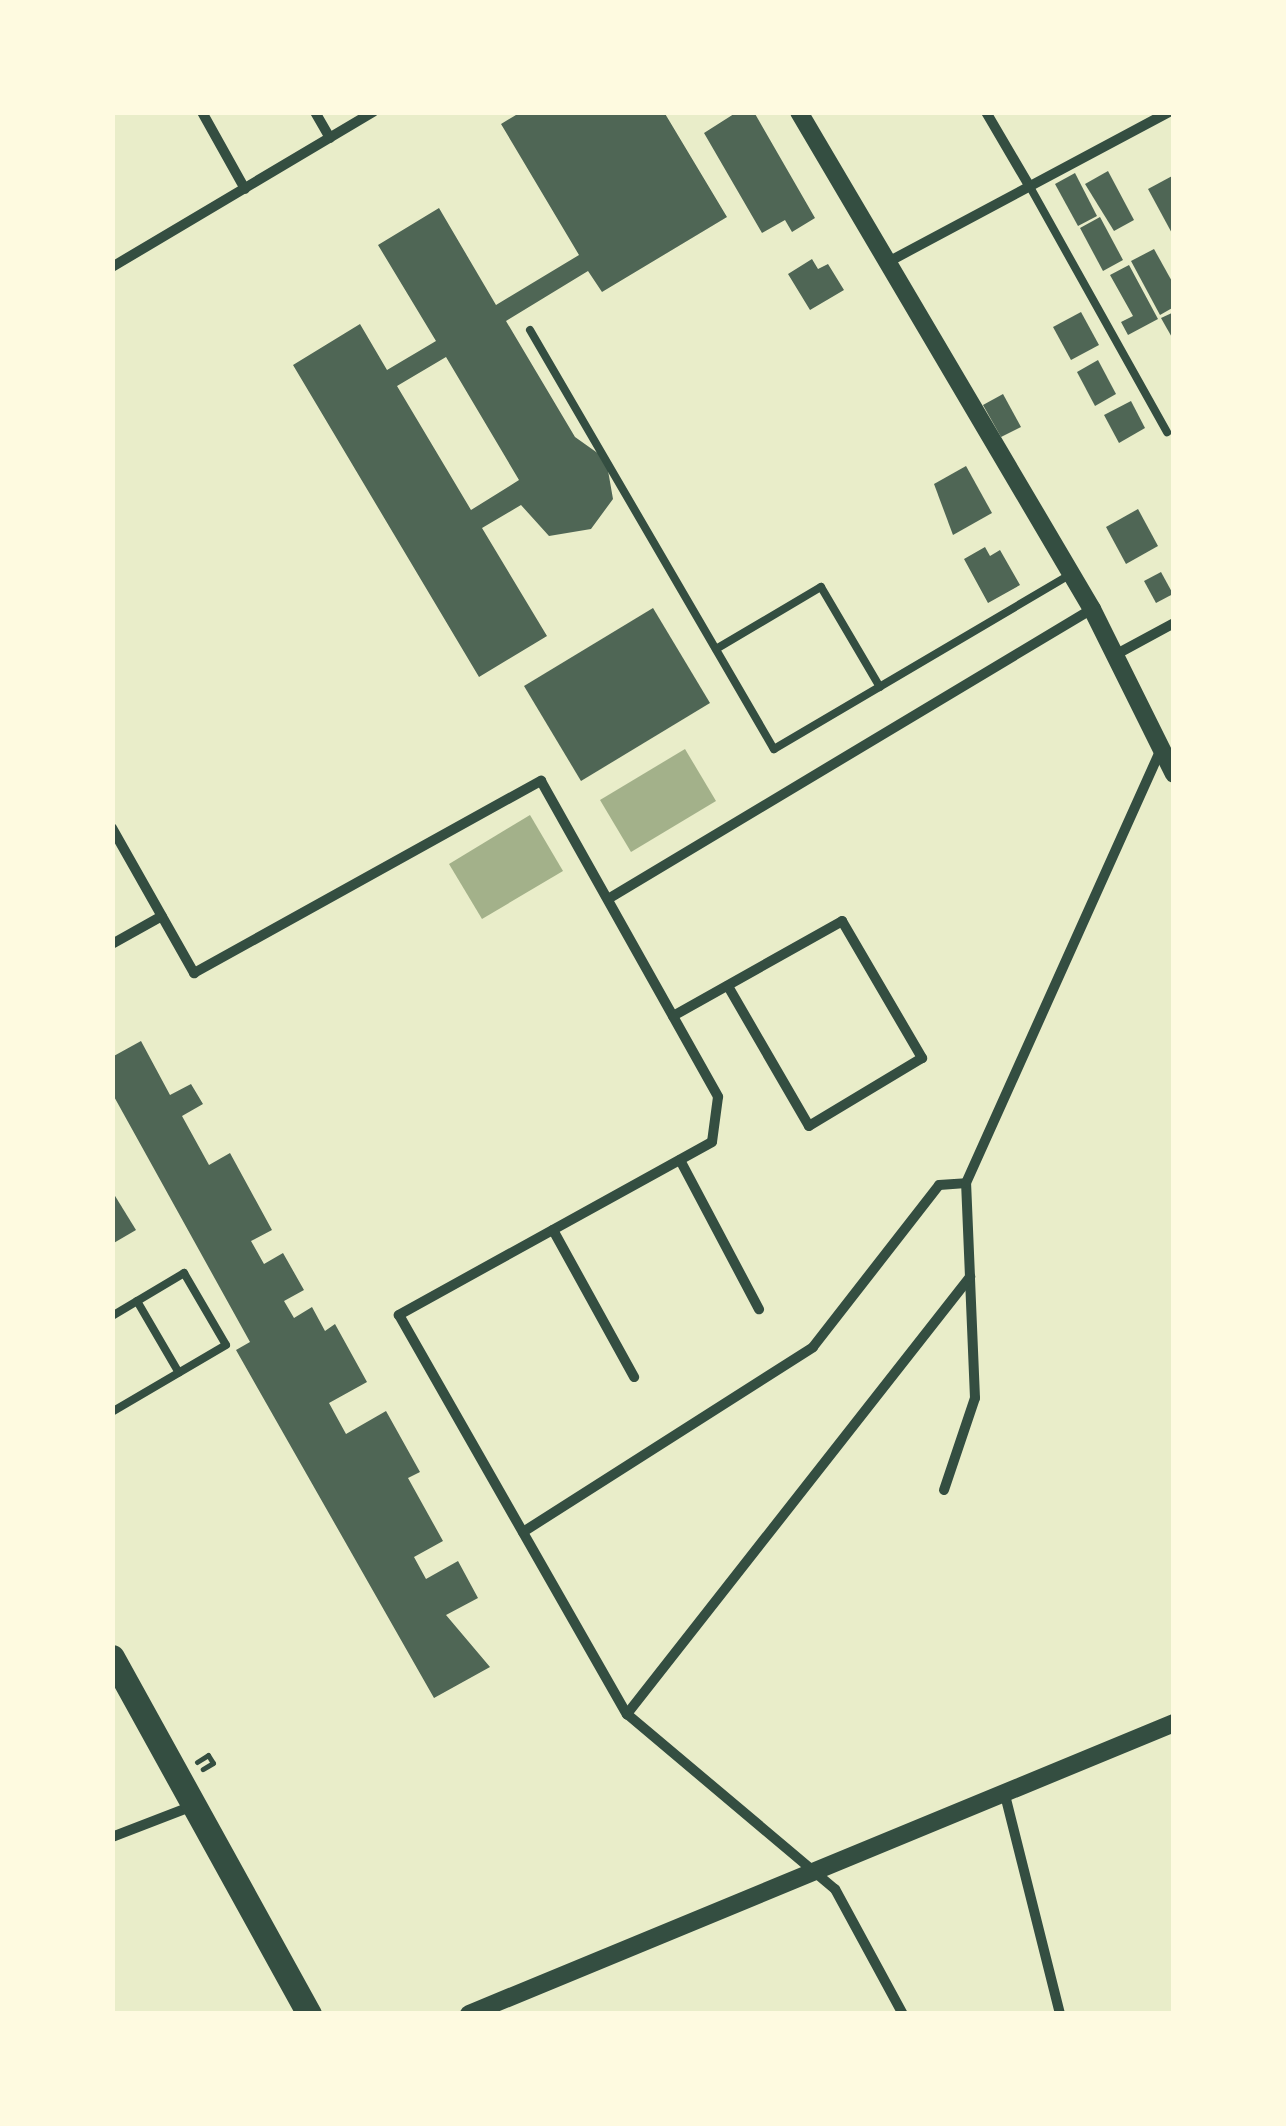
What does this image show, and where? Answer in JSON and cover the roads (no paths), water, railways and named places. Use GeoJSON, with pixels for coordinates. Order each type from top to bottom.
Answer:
{"type":"FeatureCollection","features":[{"type":"Feature","properties":{"kind":"main road"},"geometry":{"type":"LineString","coordinates":[[112,1657],[310,2014]]}},
{"type":"Feature","properties":{"kind":"street"},"geometry":{"type":"LineString","coordinates":[[202,112],[245,189]]}},
{"type":"Feature","properties":{"kind":"street"},"geometry":{"type":"LineString","coordinates":[[316,112],[330,138]]}},
{"type":"Feature","properties":{"kind":"street"},"geometry":{"type":"LineString","coordinates":[[112,268],[373,112]]}},
{"type":"Feature","properties":{"kind":"street"},"geometry":{"type":"LineString","coordinates":[[799,112],[1092,609],[1174,774]]}},
{"type":"Feature","properties":{"kind":"street"},"geometry":{"type":"LineString","coordinates":[[986,112],[1030,187]]}},
{"type":"Feature","properties":{"kind":"street"},"geometry":{"type":"LineString","coordinates":[[888,262],[1169,112]]}},
{"type":"Feature","properties":{"kind":"street"},"geometry":{"type":"LineString","coordinates":[[608,899],[1092,609]]}},
{"type":"Feature","properties":{"kind":"street"},"geometry":{"type":"LineString","coordinates":[[1115,655],[1174,623]]}},
{"type":"Feature","properties":{"kind":"street"},"geometry":{"type":"LineString","coordinates":[[944,1490],[976,1398],[966,1183],[1162,746]]}},
{"type":"Feature","properties":{"kind":"street"},"geometry":{"type":"LineString","coordinates":[[112,828],[194,973],[541,781],[718,1097],[712,1142],[399,1315],[627,1714],[809,1873],[835,1889],[903,2014]]}},
{"type":"Feature","properties":{"kind":"street"},"geometry":{"type":"LineString","coordinates":[[112,944],[162,916]]}},
{"type":"Feature","properties":{"kind":"street"},"geometry":{"type":"LineString","coordinates":[[674,1016],[842,921],[922,1058],[810,1126],[728,986]]}},
{"type":"Feature","properties":{"kind":"street"},"geometry":{"type":"LineString","coordinates":[[680,1160],[760,1308]]}},
{"type":"Feature","properties":{"kind":"street"},"geometry":{"type":"LineString","coordinates":[[524,1532],[813,1347],[940,1185],[966,1183]]}},
{"type":"Feature","properties":{"kind":"street"},"geometry":{"type":"LineString","coordinates":[[552,1230],[634,1377]]}},
{"type":"Feature","properties":{"kind":"street"},"geometry":{"type":"LineString","coordinates":[[627,1714],[970,1277]]}},
{"type":"Feature","properties":{"kind":"street"},"geometry":{"type":"LineString","coordinates":[[469,2014],[1174,1723]]}},
{"type":"Feature","properties":{"kind":"street"},"geometry":{"type":"LineString","coordinates":[[1004,1791],[1060,2014]]}},
{"type":"Feature","properties":{"kind":"street"},"geometry":{"type":"LineString","coordinates":[[112,1837],[196,1805]]}},
{"type":"Feature","properties":{"kind":"lane"},"geometry":{"type":"LineString","coordinates":[[1030,187],[1167,432]]}},
{"type":"Feature","properties":{"kind":"lane"},"geometry":{"type":"LineString","coordinates":[[530,330],[774,749],[1072,574]]}},
{"type":"Feature","properties":{"kind":"lane"},"geometry":{"type":"LineString","coordinates":[[716,649],[822,587],[880,687]]}},
{"type":"Feature","properties":{"kind":"lane"},"geometry":{"type":"LineString","coordinates":[[112,1316],[184,1273],[226,1344],[112,1412]]}},
{"type":"Feature","properties":{"kind":"lane"},"geometry":{"type":"LineString","coordinates":[[137,1301],[179,1372]]}}]}
